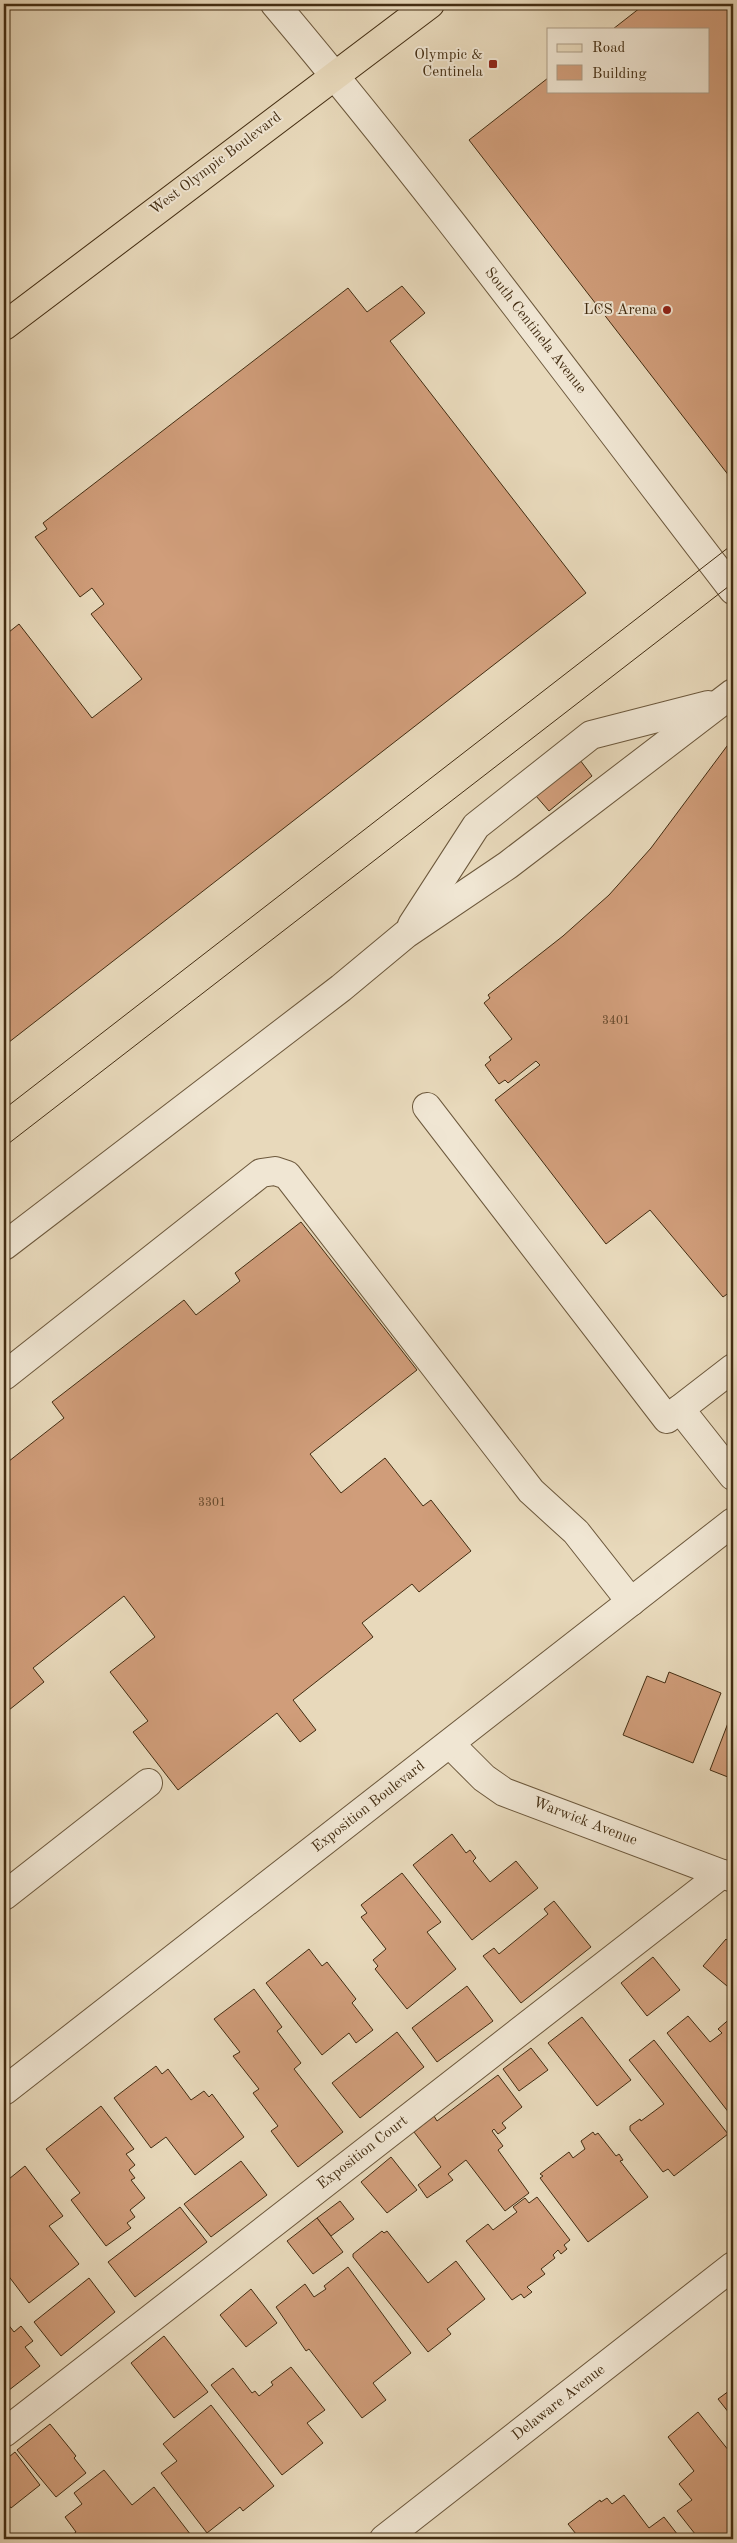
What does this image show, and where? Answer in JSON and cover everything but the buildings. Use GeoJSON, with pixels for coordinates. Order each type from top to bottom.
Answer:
{"type":"FeatureCollection","features":[{"type":"Feature","properties":{"kind":"main road","name":"West Olympic Boulevard"},"geometry":{"type":"LineString","coordinates":[[4,326],[334,74],[430,4]]}},
{"type":"Feature","properties":{"kind":"street","name":"South Centinela Avenue"},"geometry":{"type":"LineString","coordinates":[[275,4],[334,74],[537,333],[733,590]]}},
{"type":"Feature","properties":{"kind":"street"},"geometry":{"type":"LineString","coordinates":[[406,934],[476,826],[591,735],[726,698]]}},
{"type":"Feature","properties":{"kind":"street"},"geometry":{"type":"LineString","coordinates":[[4,1246],[333,994],[406,934],[508,865],[726,698]]}},
{"type":"Feature","properties":{"kind":"street"},"geometry":{"type":"LineString","coordinates":[[426,1107],[667,1419],[733,1368]]}},
{"type":"Feature","properties":{"kind":"street"},"geometry":{"type":"LineString","coordinates":[[4,1376],[260,1173],[275,1171],[287,1175],[531,1491],[576,1532],[631,1602]]}},
{"type":"Feature","properties":{"kind":"street"},"geometry":{"type":"LineString","coordinates":[[680,1409],[733,1476]]}},
{"type":"Feature","properties":{"kind":"street","name":"Exposition Boulevard"},"geometry":{"type":"LineString","coordinates":[[4,2091],[733,1522]]}},
{"type":"Feature","properties":{"kind":"street","name":"Warwick Avenue"},"geometry":{"type":"LineString","coordinates":[[450,1744],[484,1778],[504,1792],[728,1876]]}},
{"type":"Feature","properties":{"kind":"street"},"geometry":{"type":"LineString","coordinates":[[4,1896],[148,1783]]}},
{"type":"Feature","properties":{"kind":"street","name":"Exposition Court"},"geometry":{"type":"LineString","coordinates":[[4,2433],[728,1876]]}},
{"type":"Feature","properties":{"kind":"street","name":"Delaware Avenue"},"geometry":{"type":"LineString","coordinates":[[384,2539],[733,2266]]}},
{"type":"Feature","properties":{"kind":"tram line"},"geometry":{"type":"LineString","coordinates":[[4,1109],[733,544]]}},
{"type":"Feature","properties":{"kind":"tram line"},"geometry":{"type":"LineString","coordinates":[[4,1147],[733,583]]}},
{"type":"Feature","properties":{"kind":"place","name":"Olympic & Centinela"},"geometry":{"type":"Point","coordinates":[493,64]}},
{"type":"Feature","properties":{"kind":"place","name":"LCS Arena"},"geometry":{"type":"Point","coordinates":[667,310]}}]}
